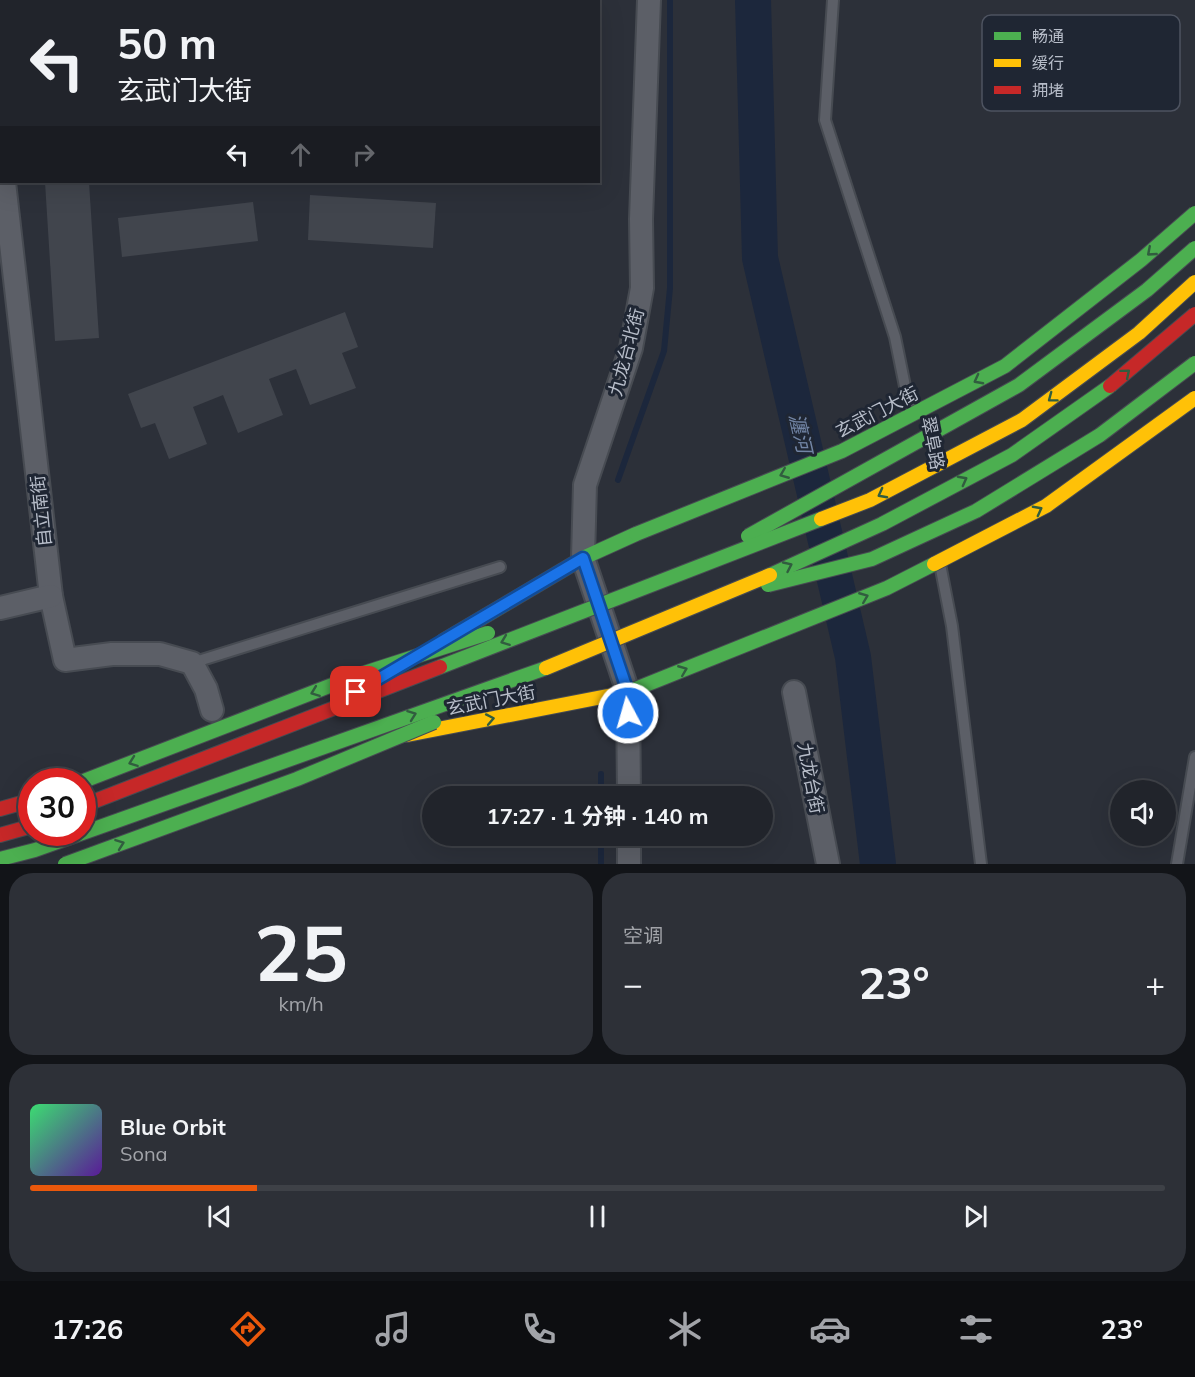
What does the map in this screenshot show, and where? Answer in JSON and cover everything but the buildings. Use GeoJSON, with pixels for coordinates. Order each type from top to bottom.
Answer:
{"type":"FeatureCollection","features":[{"type":"Feature","properties":{"kind":"main road","name":"玄武门大街"},"geometry":{"type":"LineString","coordinates":[[96,792],[356,692],[583,558],[636,534],[842,451],[1005,366],[1141,260],[1195,213]]}},
{"type":"Feature","properties":{"kind":"main road"},"geometry":{"type":"LineString","coordinates":[[96,776],[358,675],[690,569],[1019,385],[1147,290],[1195,248]]}},
{"type":"Feature","properties":{"kind":"main road"},"geometry":{"type":"LineString","coordinates":[[96,801],[870,500],[1022,420],[1139,333],[1195,282]]}},
{"type":"Feature","properties":{"kind":"main road","name":"玄武门大街"},"geometry":{"type":"LineString","coordinates":[[65,864],[181,823],[377,747],[722,597],[882,524],[1012,455],[1121,378],[1195,314]]}},
{"type":"Feature","properties":{"kind":"main road","name":"玄武门大街"},"geometry":{"type":"LineString","coordinates":[[0,858],[35,850],[534,672],[722,597],[872,559],[975,511],[1100,435],[1195,363]]}},
{"type":"Feature","properties":{"kind":"main road","name":"玄武门大街"},"geometry":{"type":"LineString","coordinates":[[13,864],[371,742],[628,692],[887,588],[1046,506],[1195,398]]}},
{"type":"Feature","properties":{"kind":"main road"},"geometry":{"type":"LineString","coordinates":[[0,809],[18,804]]}},
{"type":"Feature","properties":{"kind":"main road"},"geometry":{"type":"LineString","coordinates":[[0,825],[18,820]]}},
{"type":"Feature","properties":{"kind":"main road"},"geometry":{"type":"LineString","coordinates":[[0,835],[18,830]]}},
{"type":"Feature","properties":{"kind":"street","name":"九龙台北街"},"geometry":{"type":"LineString","coordinates":[[628,786],[628,692],[583,558],[585,485],[630,348],[642,288],[641,219],[649,0]]}},
{"type":"Feature","properties":{"kind":"street","name":"自立南街"},"geometry":{"type":"LineString","coordinates":[[4,183],[51,596],[65,660],[112,654],[160,654],[192,663]]}},
{"type":"Feature","properties":{"kind":"street"},"geometry":{"type":"LineString","coordinates":[[0,608],[51,596]]}},
{"type":"Feature","properties":{"kind":"street"},"geometry":{"type":"LineString","coordinates":[[192,663],[206,689],[212,710]]}},
{"type":"Feature","properties":{"kind":"street","name":"九龙台街"},"geometry":{"type":"LineString","coordinates":[[794,692],[828,864]]}},
{"type":"Feature","properties":{"kind":"street"},"geometry":{"type":"LineString","coordinates":[[628,846],[628,864]]}},
{"type":"Feature","properties":{"kind":"lane","name":"翠阜路"},"geometry":{"type":"LineString","coordinates":[[833,0],[825,120],[896,337],[918,452]]}},
{"type":"Feature","properties":{"kind":"lane","name":"翠阜路"},"geometry":{"type":"LineString","coordinates":[[920,464],[930,510]]}},
{"type":"Feature","properties":{"kind":"lane"},"geometry":{"type":"LineString","coordinates":[[932,522],[952,626],[981,864]]}},
{"type":"Feature","properties":{"kind":"lane"},"geometry":{"type":"LineString","coordinates":[[192,663],[500,567]]}},
{"type":"Feature","properties":{"kind":"lane"},"geometry":{"type":"LineString","coordinates":[[1177,864],[1195,757]]}},
{"type":"Feature","properties":{"kind":"waterway"},"geometry":{"type":"LineString","coordinates":[[618,480],[664,351],[670,288],[670,0]]}},
{"type":"Feature","properties":{"kind":"waterway","name":"瀍河"},"geometry":{"type":"LineString","coordinates":[[753,0],[760,258],[853,657],[878,864]]}},
{"type":"Feature","properties":{"kind":"waterway"},"geometry":{"type":"LineString","coordinates":[[601,774],[601,786]]}},
{"type":"Feature","properties":{"kind":"waterway"},"geometry":{"type":"LineString","coordinates":[[601,846],[601,864]]}},
{"type":"Feature","properties":{"kind":"traffic: fast"},"geometry":{"type":"LineString","coordinates":[[636,534],[842,451],[1005,366],[1141,260],[1195,213]]}},
{"type":"Feature","properties":{"kind":"traffic: fast"},"geometry":{"type":"LineString","coordinates":[[748,536],[1019,385],[1147,290],[1195,248]]}},
{"type":"Feature","properties":{"kind":"traffic: fast"},"geometry":{"type":"LineString","coordinates":[[768,585],[872,559],[976,511],[1100,435],[1195,363]]}},
{"type":"Feature","properties":{"kind":"traffic: fast"},"geometry":{"type":"LineString","coordinates":[[770,575],[882,524],[1012,455],[1110,386]]}},
{"type":"Feature","properties":{"kind":"traffic: fast"},"geometry":{"type":"LineString","coordinates":[[440,667],[821,519]]}},
{"type":"Feature","properties":{"kind":"traffic: fast"},"geometry":{"type":"LineString","coordinates":[[443,641],[583,558],[636,534]]}},
{"type":"Feature","properties":{"kind":"traffic: fast"},"geometry":{"type":"LineString","coordinates":[[628,692],[887,588],[934,564]]}},
{"type":"Feature","properties":{"kind":"traffic: fast"},"geometry":{"type":"LineString","coordinates":[[96,776],[358,675],[488,633]]}},
{"type":"Feature","properties":{"kind":"traffic: fast"},"geometry":{"type":"LineString","coordinates":[[0,859],[35,850],[546,668]]}},
{"type":"Feature","properties":{"kind":"traffic: fast"},"geometry":{"type":"LineString","coordinates":[[65,864],[297,779],[434,722]]}},
{"type":"Feature","properties":{"kind":"traffic: slow"},"geometry":{"type":"LineString","coordinates":[[821,519],[870,500],[1022,420],[1139,333],[1195,282]]}},
{"type":"Feature","properties":{"kind":"traffic: slow"},"geometry":{"type":"LineString","coordinates":[[934,564],[1046,506],[1195,398]]}},
{"type":"Feature","properties":{"kind":"traffic: slow"},"geometry":{"type":"LineString","coordinates":[[546,668],[770,575]]}},
{"type":"Feature","properties":{"kind":"traffic: slow"},"geometry":{"type":"LineString","coordinates":[[407,735],[628,692]]}},
{"type":"Feature","properties":{"kind":"traffic: jam"},"geometry":{"type":"LineString","coordinates":[[1110,386],[1195,314]]}},
{"type":"Feature","properties":{"kind":"traffic: jam"},"geometry":{"type":"LineString","coordinates":[[96,801],[440,667]]}},
{"type":"Feature","properties":{"kind":"traffic: jam"},"geometry":{"type":"LineString","coordinates":[[0,809],[18,804]]}},
{"type":"Feature","properties":{"kind":"traffic: jam"},"geometry":{"type":"LineString","coordinates":[[0,835],[18,830]]}},
{"type":"Feature","properties":{"kind":"route"},"geometry":{"type":"LineString","coordinates":[[356,692],[583,558],[628,692],[628,713]]}}]}
